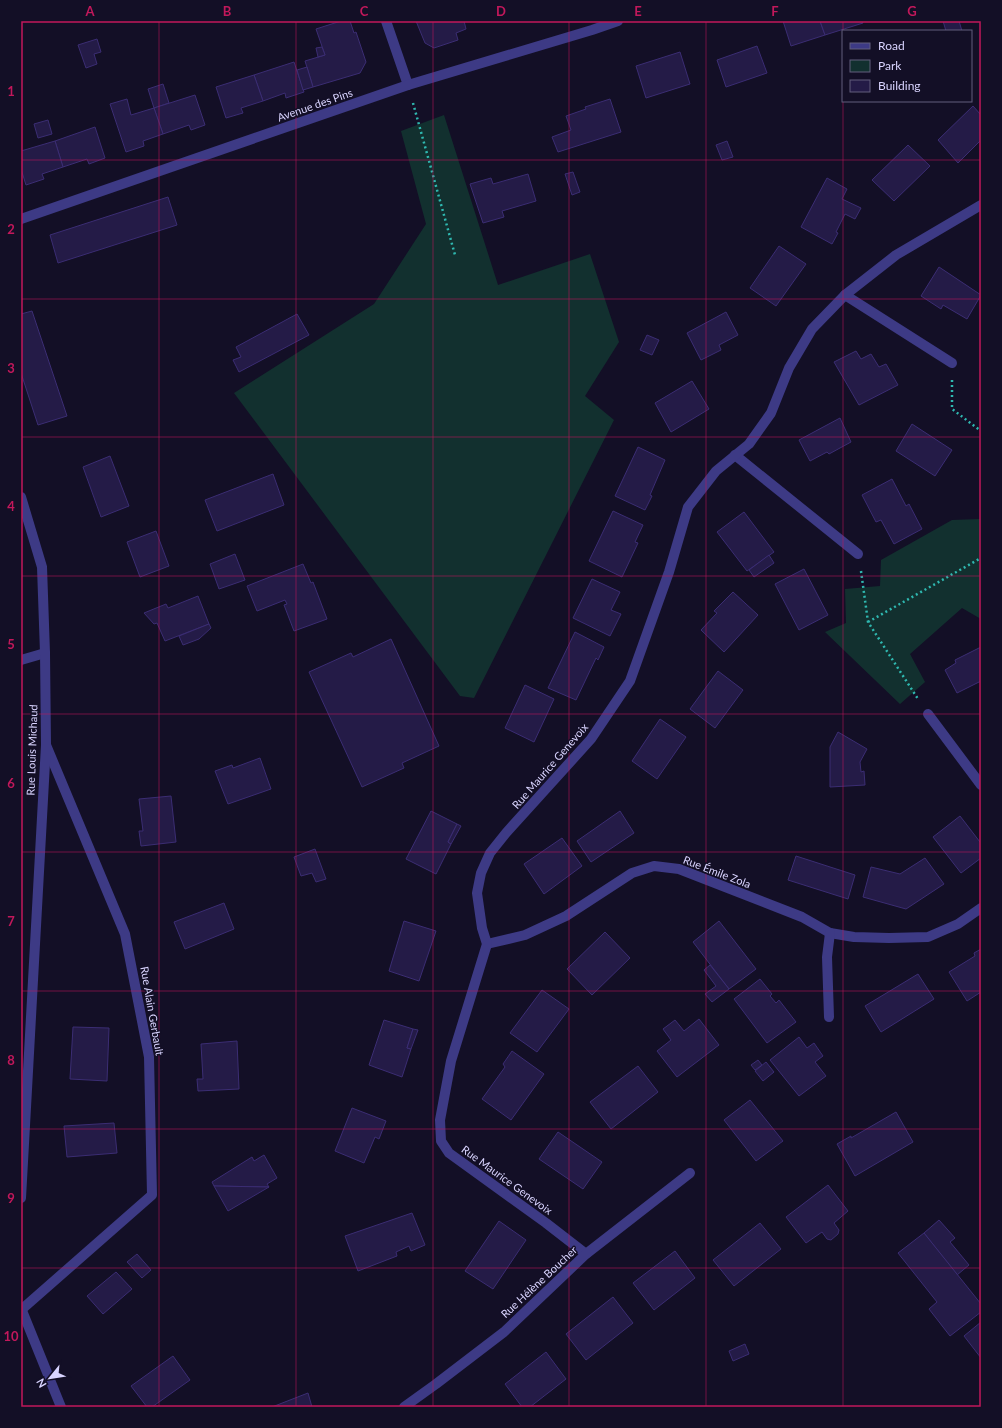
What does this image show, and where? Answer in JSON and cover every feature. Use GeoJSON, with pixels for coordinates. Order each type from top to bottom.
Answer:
{"type":"FeatureCollection","features":[{"type":"Feature","properties":{"kind":"street"},"geometry":{"type":"LineString","coordinates":[[386,21],[408,85]]}},
{"type":"Feature","properties":{"kind":"street","name":"Avenue des Pins"},"geometry":{"type":"LineString","coordinates":[[21,219],[408,85],[618,21]]}},
{"type":"Feature","properties":{"kind":"street","name":"Rue Maurice Genevoix"},"geometry":{"type":"LineString","coordinates":[[586,1254],[546,1223],[449,1153],[441,1141],[440,1120],[451,1061],[487,944],[482,928],[477,893],[481,873],[490,853],[506,833],[591,739],[630,682],[669,572],[688,507],[716,471],[750,444],[771,413],[789,368],[812,329],[846,295],[896,255],[981,205]]}},
{"type":"Feature","properties":{"kind":"street"},"geometry":{"type":"LineString","coordinates":[[846,295],[952,363]]}},
{"type":"Feature","properties":{"kind":"street"},"geometry":{"type":"LineString","coordinates":[[735,455],[858,554]]}},
{"type":"Feature","properties":{"kind":"street","name":"Rue Louis Michaud"},"geometry":{"type":"LineString","coordinates":[[21,497],[42,567],[46,745],[21,1198]]}},
{"type":"Feature","properties":{"kind":"street"},"geometry":{"type":"LineString","coordinates":[[21,660],[45,653]]}},
{"type":"Feature","properties":{"kind":"street"},"geometry":{"type":"LineString","coordinates":[[928,714],[981,785]]}},
{"type":"Feature","properties":{"kind":"street","name":"Rue Alain Gerbault"},"geometry":{"type":"LineString","coordinates":[[21,1309],[152,1195],[149,1057],[125,934],[46,745]]}},
{"type":"Feature","properties":{"kind":"street","name":"Rue Émile Zola"},"geometry":{"type":"LineString","coordinates":[[487,944],[525,935],[566,916],[632,873],[654,866],[679,869],[802,918],[830,933],[854,937],[928,937],[958,924],[981,908]]}},
{"type":"Feature","properties":{"kind":"street"},"geometry":{"type":"LineString","coordinates":[[829,1017],[827,956],[830,933]]}},
{"type":"Feature","properties":{"kind":"street","name":"Rue Hélène Boucher"},"geometry":{"type":"LineString","coordinates":[[404,1407],[504,1332],[586,1254],[690,1174]]}},
{"type":"Feature","properties":{"kind":"street"},"geometry":{"type":"LineString","coordinates":[[21,1309],[61,1407]]}},
{"type":"Feature","properties":{"kind":"path"},"geometry":{"type":"LineString","coordinates":[[408,85],[455,255]]}},
{"type":"Feature","properties":{"kind":"path"},"geometry":{"type":"LineString","coordinates":[[952,363],[952,409],[981,431]]}},
{"type":"Feature","properties":{"kind":"path"},"geometry":{"type":"LineString","coordinates":[[858,554],[868,622],[928,714]]}},
{"type":"Feature","properties":{"kind":"path"},"geometry":{"type":"LineString","coordinates":[[868,622],[981,558]]}},
{"type":"Feature","properties":{"kind":"green space"},"geometry":{"type":"Polygon","coordinates":[[[444,115],[498,285],[590,254],[619,342],[585,396],[614,420],[474,698],[460,696],[234,393],[374,304],[426,224],[401,131],[444,115]]]}},
{"type":"Feature","properties":{"kind":"green space"},"geometry":{"type":"Polygon","coordinates":[[[981,519],[981,619],[962,608],[910,654],[925,682],[900,704],[825,632],[846,623],[845,589],[880,586],[881,560],[952,520],[981,519]]]}},
{"type":"Feature","properties":{"kind":"building"},"geometry":{"type":"Polygon","coordinates":[[[341,21],[350,21],[354,33],[356,32],[366,62],[360,73],[313,87],[305,61],[325,55],[316,29],[341,21]]]}},
{"type":"Feature","properties":{"kind":"building"},"geometry":{"type":"Polygon","coordinates":[[[416,21],[464,21],[466,29],[456,33],[458,40],[434,48],[425,43],[416,21]]]}},
{"type":"Feature","properties":{"kind":"building"},"geometry":{"type":"Polygon","coordinates":[[[783,21],[820,21],[825,35],[791,46],[783,21]]]}},
{"type":"Feature","properties":{"kind":"building"},"geometry":{"type":"Polygon","coordinates":[[[820,21],[862,21],[863,23],[825,35],[820,21]]]}},
{"type":"Feature","properties":{"kind":"building"},"geometry":{"type":"Polygon","coordinates":[[[943,21],[959,21],[962,30],[946,30],[943,21]]]}},
{"type":"Feature","properties":{"kind":"building"},"geometry":{"type":"Polygon","coordinates":[[[97,39],[101,52],[94,54],[97,64],[86,68],[78,45],[97,39]]]}},
{"type":"Feature","properties":{"kind":"building"},"geometry":{"type":"Polygon","coordinates":[[[757,46],[767,73],[726,87],[717,60],[757,46]]]}},
{"type":"Feature","properties":{"kind":"building"},"geometry":{"type":"Polygon","coordinates":[[[322,47],[325,55],[318,57],[316,48],[322,47]]]}},
{"type":"Feature","properties":{"kind":"building"},"geometry":{"type":"Polygon","coordinates":[[[680,52],[690,84],[646,98],[636,66],[680,52]]]}},
{"type":"Feature","properties":{"kind":"building"},"geometry":{"type":"Polygon","coordinates":[[[294,62],[304,92],[286,98],[285,93],[263,101],[254,75],[294,62]]]}},
{"type":"Feature","properties":{"kind":"building"},"geometry":{"type":"Polygon","coordinates":[[[307,67],[313,87],[303,90],[297,70],[307,67]]]}},
{"type":"Feature","properties":{"kind":"building"},"geometry":{"type":"Polygon","coordinates":[[[254,75],[263,101],[241,108],[243,113],[226,118],[216,87],[254,75]]]}},
{"type":"Feature","properties":{"kind":"building"},"geometry":{"type":"Polygon","coordinates":[[[163,84],[169,103],[154,108],[148,89],[163,84]]]}},
{"type":"Feature","properties":{"kind":"building"},"geometry":{"type":"Polygon","coordinates":[[[195,95],[205,125],[191,130],[189,125],[163,134],[154,108],[195,95]]]}},
{"type":"Feature","properties":{"kind":"building"},"geometry":{"type":"Polygon","coordinates":[[[127,99],[131,115],[154,108],[163,134],[143,141],[144,146],[126,152],[110,104],[127,99]]]}},
{"type":"Feature","properties":{"kind":"building"},"geometry":{"type":"Polygon","coordinates":[[[610,99],[621,132],[558,152],[552,137],[571,130],[566,116],[586,109],[585,107],[610,99]]]}},
{"type":"Feature","properties":{"kind":"building"},"geometry":{"type":"Polygon","coordinates":[[[973,106],[981,115],[981,140],[958,163],[938,140],[973,106]]]}},
{"type":"Feature","properties":{"kind":"building"},"geometry":{"type":"Polygon","coordinates":[[[48,120],[52,134],[38,138],[34,124],[48,120]]]}},
{"type":"Feature","properties":{"kind":"building"},"geometry":{"type":"Polygon","coordinates":[[[95,127],[105,158],[89,164],[87,159],[63,167],[55,141],[95,127]]]}},
{"type":"Feature","properties":{"kind":"building"},"geometry":{"type":"Polygon","coordinates":[[[55,141],[63,167],[42,174],[44,179],[26,185],[21,169],[21,151],[55,141]]]}},
{"type":"Feature","properties":{"kind":"building"},"geometry":{"type":"Polygon","coordinates":[[[727,141],[733,157],[722,160],[716,145],[727,141]]]}},
{"type":"Feature","properties":{"kind":"building"},"geometry":{"type":"Polygon","coordinates":[[[908,145],[930,166],[894,201],[872,180],[908,145]]]}},
{"type":"Feature","properties":{"kind":"building"},"geometry":{"type":"Polygon","coordinates":[[[573,172],[580,192],[572,195],[565,174],[573,172]]]}},
{"type":"Feature","properties":{"kind":"building"},"geometry":{"type":"Polygon","coordinates":[[[528,174],[536,201],[502,211],[504,217],[483,223],[470,184],[491,178],[493,184],[528,174]]]}},
{"type":"Feature","properties":{"kind":"building"},"geometry":{"type":"Polygon","coordinates":[[[827,178],[847,189],[842,199],[861,208],[855,219],[845,214],[832,244],[801,227],[827,178]]]}},
{"type":"Feature","properties":{"kind":"building"},"geometry":{"type":"Polygon","coordinates":[[[168,197],[177,225],[58,263],[50,235],[168,197]]]}},
{"type":"Feature","properties":{"kind":"building"},"geometry":{"type":"Polygon","coordinates":[[[779,246],[806,264],[776,306],[750,288],[779,246]]]}},
{"type":"Feature","properties":{"kind":"building"},"geometry":{"type":"Polygon","coordinates":[[[939,267],[981,295],[967,319],[943,305],[941,309],[921,296],[939,267]]]}},
{"type":"Feature","properties":{"kind":"building"},"geometry":{"type":"Polygon","coordinates":[[[32,311],[67,416],[38,425],[21,373],[21,314],[32,311]]]}},
{"type":"Feature","properties":{"kind":"building"},"geometry":{"type":"Polygon","coordinates":[[[726,312],[738,335],[719,345],[721,350],[701,360],[687,333],[726,312]]]}},
{"type":"Feature","properties":{"kind":"building"},"geometry":{"type":"Polygon","coordinates":[[[297,314],[309,335],[239,372],[233,360],[241,357],[236,347],[297,314]]]}},
{"type":"Feature","properties":{"kind":"building"},"geometry":{"type":"Polygon","coordinates":[[[647,335],[659,340],[652,355],[640,350],[647,335]]]}},
{"type":"Feature","properties":{"kind":"building"},"geometry":{"type":"Polygon","coordinates":[[[856,351],[861,359],[871,354],[879,367],[886,364],[898,385],[859,405],[834,362],[856,351]]]}},
{"type":"Feature","properties":{"kind":"building"},"geometry":{"type":"Polygon","coordinates":[[[692,381],[709,409],[671,432],[655,403],[692,381]]]}},
{"type":"Feature","properties":{"kind":"building"},"geometry":{"type":"Polygon","coordinates":[[[840,418],[851,442],[829,454],[827,452],[810,461],[799,440],[840,418]]]}},
{"type":"Feature","properties":{"kind":"building"},"geometry":{"type":"Polygon","coordinates":[[[912,424],[952,450],[935,476],[896,451],[912,424]]]}},
{"type":"Feature","properties":{"kind":"building"},"geometry":{"type":"Polygon","coordinates":[[[638,447],[665,460],[650,495],[652,496],[645,510],[615,496],[638,447]]]}},
{"type":"Feature","properties":{"kind":"building"},"geometry":{"type":"Polygon","coordinates":[[[110,456],[129,506],[101,517],[83,467],[110,456]]]}},
{"type":"Feature","properties":{"kind":"building"},"geometry":{"type":"Polygon","coordinates":[[[273,474],[284,505],[217,531],[205,500],[273,474]]]}},
{"type":"Feature","properties":{"kind":"building"},"geometry":{"type":"Polygon","coordinates":[[[892,479],[906,506],[909,504],[922,529],[894,544],[881,520],[876,522],[862,495],[892,479]]]}},
{"type":"Feature","properties":{"kind":"building"},"geometry":{"type":"Polygon","coordinates":[[[613,511],[643,525],[635,542],[638,543],[622,577],[589,561],[613,511]]]}},
{"type":"Feature","properties":{"kind":"building"},"geometry":{"type":"Polygon","coordinates":[[[744,512],[774,552],[747,571],[717,532],[744,512]]]}},
{"type":"Feature","properties":{"kind":"building"},"geometry":{"type":"Polygon","coordinates":[[[156,531],[169,566],[140,577],[127,542],[156,531]]]}},
{"type":"Feature","properties":{"kind":"building"},"geometry":{"type":"Polygon","coordinates":[[[235,554],[245,580],[219,589],[210,564],[235,554]]]}},
{"type":"Feature","properties":{"kind":"building"},"geometry":{"type":"Polygon","coordinates":[[[769,555],[774,563],[754,577],[749,570],[769,555]]]}},
{"type":"Feature","properties":{"kind":"building"},"geometry":{"type":"Polygon","coordinates":[[[303,564],[311,583],[313,582],[327,619],[294,631],[284,605],[287,604],[285,600],[257,611],[247,586],[303,564]]]}},
{"type":"Feature","properties":{"kind":"building"},"geometry":{"type":"Polygon","coordinates":[[[804,569],[828,615],[799,630],[775,584],[804,569]]]}},
{"type":"Feature","properties":{"kind":"building"},"geometry":{"type":"Polygon","coordinates":[[[592,579],[620,592],[611,610],[621,614],[610,636],[573,618],[592,579]]]}},
{"type":"Feature","properties":{"kind":"building"},"geometry":{"type":"Polygon","coordinates":[[[733,592],[758,615],[724,652],[701,630],[717,613],[714,611],[733,592]]]}},
{"type":"Feature","properties":{"kind":"building"},"geometry":{"type":"Polygon","coordinates":[[[198,596],[209,624],[165,641],[157,623],[154,624],[144,613],[166,604],[168,608],[198,596]]]}},
{"type":"Feature","properties":{"kind":"building"},"geometry":{"type":"Polygon","coordinates":[[[209,624],[211,628],[199,639],[183,645],[179,636],[209,624]]]}},
{"type":"Feature","properties":{"kind":"building"},"geometry":{"type":"Polygon","coordinates":[[[575,632],[604,647],[598,660],[596,658],[576,700],[548,688],[575,632]]]}},
{"type":"Feature","properties":{"kind":"building"},"geometry":{"type":"Polygon","coordinates":[[[391,639],[439,746],[402,763],[404,768],[362,787],[309,672],[351,653],[353,657],[391,639]]]}},
{"type":"Feature","properties":{"kind":"building"},"geometry":{"type":"Polygon","coordinates":[[[981,647],[981,681],[957,693],[945,670],[956,663],[955,660],[981,647]]]}},
{"type":"Feature","properties":{"kind":"building"},"geometry":{"type":"Polygon","coordinates":[[[718,671],[743,690],[715,728],[690,709],[718,671]]]}},
{"type":"Feature","properties":{"kind":"building"},"geometry":{"type":"Polygon","coordinates":[[[525,685],[554,699],[534,742],[505,728],[525,685]]]}},
{"type":"Feature","properties":{"kind":"building"},"geometry":{"type":"Polygon","coordinates":[[[660,719],[686,737],[657,779],[632,761],[660,719]]]}},
{"type":"Feature","properties":{"kind":"building"},"geometry":{"type":"Polygon","coordinates":[[[838,732],[867,749],[860,762],[861,772],[864,771],[865,785],[830,787],[830,747],[838,732]]]}},
{"type":"Feature","properties":{"kind":"building"},"geometry":{"type":"Polygon","coordinates":[[[260,758],[271,789],[228,804],[215,771],[232,765],[233,768],[260,758]]]}},
{"type":"Feature","properties":{"kind":"building"},"geometry":{"type":"Polygon","coordinates":[[[171,796],[176,842],[141,846],[139,831],[143,831],[139,799],[171,796]]]}},
{"type":"Feature","properties":{"kind":"building"},"geometry":{"type":"Polygon","coordinates":[[[431,811],[457,824],[448,842],[451,844],[436,874],[406,859],[431,811]]]}},
{"type":"Feature","properties":{"kind":"building"},"geometry":{"type":"Polygon","coordinates":[[[620,811],[634,833],[591,862],[577,841],[620,811]]]}},
{"type":"Feature","properties":{"kind":"building"},"geometry":{"type":"Polygon","coordinates":[[[960,816],[981,842],[981,858],[961,873],[933,837],[960,816]]]}},
{"type":"Feature","properties":{"kind":"building"},"geometry":{"type":"Polygon","coordinates":[[[457,824],[461,826],[451,844],[448,842],[457,824]]]}},
{"type":"Feature","properties":{"kind":"building"},"geometry":{"type":"Polygon","coordinates":[[[562,838],[582,866],[544,894],[524,864],[562,838]]]}},
{"type":"Feature","properties":{"kind":"building"},"geometry":{"type":"Polygon","coordinates":[[[315,849],[326,879],[316,882],[312,873],[301,876],[294,857],[315,849]]]}},
{"type":"Feature","properties":{"kind":"building"},"geometry":{"type":"Polygon","coordinates":[[[796,856],[855,875],[848,899],[788,880],[796,856]]]}},
{"type":"Feature","properties":{"kind":"building"},"geometry":{"type":"Polygon","coordinates":[[[925,858],[944,884],[906,909],[863,897],[871,867],[900,874],[925,858]]]}},
{"type":"Feature","properties":{"kind":"building"},"geometry":{"type":"Polygon","coordinates":[[[224,903],[234,929],[185,949],[174,922],[224,903]]]}},
{"type":"Feature","properties":{"kind":"building"},"geometry":{"type":"Polygon","coordinates":[[[404,921],[436,931],[419,981],[389,971],[404,921]]]}},
{"type":"Feature","properties":{"kind":"building"},"geometry":{"type":"Polygon","coordinates":[[[719,921],[756,969],[729,989],[693,942],[719,921]]]}},
{"type":"Feature","properties":{"kind":"building"},"geometry":{"type":"Polygon","coordinates":[[[605,932],[630,958],[592,995],[567,969],[605,932]]]}},
{"type":"Feature","properties":{"kind":"building"},"geometry":{"type":"Polygon","coordinates":[[[981,949],[981,992],[967,1001],[949,972],[975,956],[974,953],[981,949]]]}},
{"type":"Feature","properties":{"kind":"building"},"geometry":{"type":"Polygon","coordinates":[[[710,965],[729,989],[712,1002],[705,994],[716,986],[704,970],[710,965]]]}},
{"type":"Feature","properties":{"kind":"building"},"geometry":{"type":"Polygon","coordinates":[[[918,974],[934,999],[881,1032],[865,1006],[918,974]]]}},
{"type":"Feature","properties":{"kind":"building"},"geometry":{"type":"Polygon","coordinates":[[[760,979],[772,994],[770,996],[776,1003],[779,1000],[796,1022],[767,1043],[734,999],[760,979]]]}},
{"type":"Feature","properties":{"kind":"building"},"geometry":{"type":"Polygon","coordinates":[[[542,990],[569,1009],[537,1052],[510,1033],[542,990]]]}},
{"type":"Feature","properties":{"kind":"building"},"geometry":{"type":"Polygon","coordinates":[[[699,1019],[719,1045],[677,1077],[657,1051],[671,1040],[663,1029],[675,1020],[684,1031],[699,1019]]]}},
{"type":"Feature","properties":{"kind":"building"},"geometry":{"type":"Polygon","coordinates":[[[384,1020],[413,1029],[407,1048],[411,1049],[402,1077],[369,1065],[384,1020]]]}},
{"type":"Feature","properties":{"kind":"building"},"geometry":{"type":"Polygon","coordinates":[[[73,1027],[109,1028],[107,1081],[70,1079],[73,1027]]]}},
{"type":"Feature","properties":{"kind":"building"},"geometry":{"type":"Polygon","coordinates":[[[413,1029],[418,1030],[411,1049],[407,1048],[413,1029]]]}},
{"type":"Feature","properties":{"kind":"building"},"geometry":{"type":"Polygon","coordinates":[[[799,1037],[807,1048],[814,1043],[823,1056],[815,1062],[826,1076],[799,1096],[770,1060],[799,1037]]]}},
{"type":"Feature","properties":{"kind":"building"},"geometry":{"type":"Polygon","coordinates":[[[237,1041],[239,1089],[198,1091],[197,1079],[203,1079],[201,1044],[237,1041]]]}},
{"type":"Feature","properties":{"kind":"building"},"geometry":{"type":"Polygon","coordinates":[[[512,1051],[544,1074],[511,1120],[482,1099],[505,1067],[503,1064],[512,1051]]]}},
{"type":"Feature","properties":{"kind":"building"},"geometry":{"type":"Polygon","coordinates":[[[758,1060],[762,1065],[755,1070],[751,1065],[758,1060]]]}},
{"type":"Feature","properties":{"kind":"building"},"geometry":{"type":"Polygon","coordinates":[[[766,1062],[774,1072],[763,1081],[755,1071],[766,1062]]]}},
{"type":"Feature","properties":{"kind":"building"},"geometry":{"type":"Polygon","coordinates":[[[638,1066],[658,1092],[611,1129],[590,1102],[638,1066]]]}},
{"type":"Feature","properties":{"kind":"building"},"geometry":{"type":"Polygon","coordinates":[[[750,1100],[783,1141],[756,1161],[724,1120],[750,1100]]]}},
{"type":"Feature","properties":{"kind":"building"},"geometry":{"type":"Polygon","coordinates":[[[352,1108],[386,1121],[379,1139],[375,1137],[364,1163],[335,1151],[352,1108]]]}},
{"type":"Feature","properties":{"kind":"building"},"geometry":{"type":"Polygon","coordinates":[[[896,1112],[913,1142],[855,1176],[837,1144],[851,1136],[851,1138],[896,1112]]]}},
{"type":"Feature","properties":{"kind":"building"},"geometry":{"type":"Polygon","coordinates":[[[114,1123],[117,1153],[67,1157],[64,1126],[114,1123]]]}},
{"type":"Feature","properties":{"kind":"building"},"geometry":{"type":"Polygon","coordinates":[[[558,1132],[602,1162],[583,1189],[539,1159],[558,1132]]]}},
{"type":"Feature","properties":{"kind":"building"},"geometry":{"type":"Polygon","coordinates":[[[264,1155],[277,1178],[267,1184],[269,1187],[214,1186],[212,1182],[252,1157],[254,1161],[264,1155]]]}},
{"type":"Feature","properties":{"kind":"building"},"geometry":{"type":"Polygon","coordinates":[[[828,1185],[848,1211],[834,1223],[839,1230],[838,1234],[831,1240],[827,1239],[822,1232],[806,1243],[786,1217],[828,1185]]]}},
{"type":"Feature","properties":{"kind":"building"},"geometry":{"type":"Polygon","coordinates":[[[214,1186],[269,1187],[228,1211],[214,1186]]]}},
{"type":"Feature","properties":{"kind":"building"},"geometry":{"type":"Polygon","coordinates":[[[412,1213],[425,1245],[411,1251],[409,1246],[396,1252],[397,1256],[358,1271],[345,1236],[412,1213]]]}},
{"type":"Feature","properties":{"kind":"building"},"geometry":{"type":"Polygon","coordinates":[[[939,1220],[955,1238],[950,1242],[969,1265],[957,1275],[924,1233],[939,1220]]]}},
{"type":"Feature","properties":{"kind":"building"},"geometry":{"type":"Polygon","coordinates":[[[499,1221],[526,1240],[493,1289],[465,1271],[499,1221]]]}},
{"type":"Feature","properties":{"kind":"building"},"geometry":{"type":"Polygon","coordinates":[[[760,1223],[781,1249],[734,1286],[713,1260],[760,1223]]]}},
{"type":"Feature","properties":{"kind":"building"},"geometry":{"type":"Polygon","coordinates":[[[924,1233],[981,1304],[981,1312],[950,1336],[929,1309],[937,1302],[898,1253],[924,1233]]]}},
{"type":"Feature","properties":{"kind":"building"},"geometry":{"type":"Polygon","coordinates":[[[675,1251],[695,1278],[654,1310],[633,1283],[675,1251]]]}},
{"type":"Feature","properties":{"kind":"building"},"geometry":{"type":"Polygon","coordinates":[[[137,1254],[151,1270],[142,1278],[127,1262],[137,1254]]]}},
{"type":"Feature","properties":{"kind":"building"},"geometry":{"type":"Polygon","coordinates":[[[116,1272],[132,1289],[103,1314],[87,1296],[116,1272]]]}},
{"type":"Feature","properties":{"kind":"building"},"geometry":{"type":"Polygon","coordinates":[[[613,1297],[633,1323],[586,1360],[566,1334],[613,1297]]]}},
{"type":"Feature","properties":{"kind":"building"},"geometry":{"type":"Polygon","coordinates":[[[981,1322],[981,1358],[964,1336],[981,1322]]]}},
{"type":"Feature","properties":{"kind":"building"},"geometry":{"type":"Polygon","coordinates":[[[745,1344],[749,1354],[733,1361],[729,1351],[745,1344]]]}},
{"type":"Feature","properties":{"kind":"building"},"geometry":{"type":"Polygon","coordinates":[[[546,1352],[566,1379],[530,1407],[522,1407],[505,1384],[546,1352]]]}},
{"type":"Feature","properties":{"kind":"building"},"geometry":{"type":"Polygon","coordinates":[[[173,1356],[190,1380],[152,1407],[147,1407],[131,1386],[173,1356]]]}},
{"type":"Feature","properties":{"kind":"building"},"geometry":{"type":"Polygon","coordinates":[[[308,1393],[312,1407],[272,1407],[308,1393]]]}}]}
